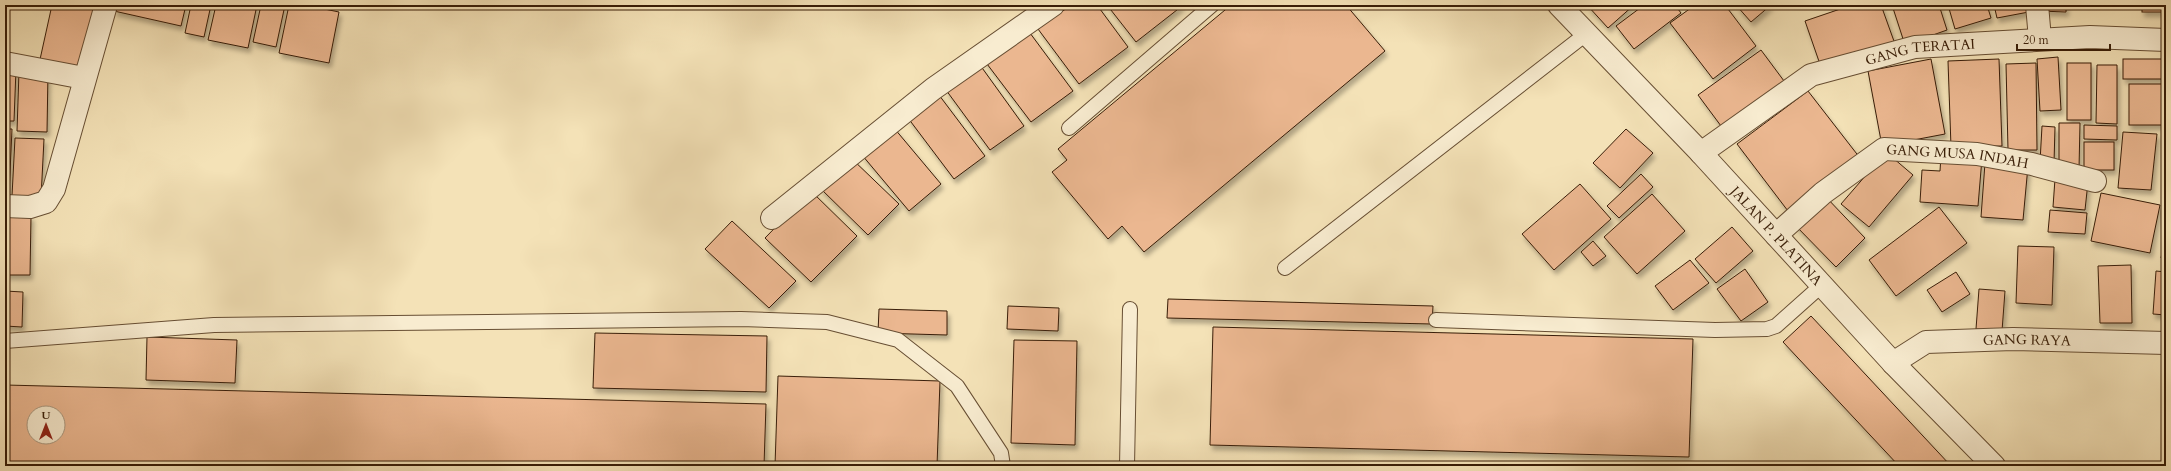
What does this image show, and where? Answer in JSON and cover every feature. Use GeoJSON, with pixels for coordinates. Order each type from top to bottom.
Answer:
{"type":"FeatureCollection","features":[{"type":"Feature","properties":{"kind":"street"},"geometry":{"type":"LineString","coordinates":[[5,206],[30,207],[46,202],[54,189],[84,78],[106,5]]}},
{"type":"Feature","properties":{"kind":"street"},"geometry":{"type":"LineString","coordinates":[[772,218],[933,89],[1053,5]]}},
{"type":"Feature","properties":{"kind":"street","name":"JALAN P. PLATINA"},"geometry":{"type":"LineString","coordinates":[[1560,5],[1701,153],[1893,364],[1994,466]]}},
{"type":"Feature","properties":{"kind":"street"},"geometry":{"type":"LineString","coordinates":[[2037,5],[2040,39]]}},
{"type":"Feature","properties":{"kind":"street","name":"GANG TERATAI"},"geometry":{"type":"LineString","coordinates":[[1701,153],[1811,75],[1915,47],[2090,37],[2166,40]]}},
{"type":"Feature","properties":{"kind":"street"},"geometry":{"type":"LineString","coordinates":[[5,63],[84,78]]}},
{"type":"Feature","properties":{"kind":"street","name":"GANG MUSA INDAH"},"geometry":{"type":"LineString","coordinates":[[1776,235],[1823,193],[1884,149],[1978,154],[2032,164],[2095,180]]}},
{"type":"Feature","properties":{"kind":"street","name":"GANG RAYA"},"geometry":{"type":"LineString","coordinates":[[1893,364],[1926,342],[2013,339],[2166,343]]}},
{"type":"Feature","properties":{"kind":"lane"},"geometry":{"type":"LineString","coordinates":[[1069,128],[1212,5]]}},
{"type":"Feature","properties":{"kind":"lane"},"geometry":{"type":"LineString","coordinates":[[1285,268],[1586,34]]}},
{"type":"Feature","properties":{"kind":"lane"},"geometry":{"type":"LineString","coordinates":[[1436,320],[1715,330],[1767,328],[1776,326],[1822,285]]}},
{"type":"Feature","properties":{"kind":"lane"},"geometry":{"type":"LineString","coordinates":[[1127,466],[1130,310]]}},
{"type":"Feature","properties":{"kind":"lane"},"geometry":{"type":"LineString","coordinates":[[5,341],[214,325],[733,319],[827,322],[898,340],[957,386],[1001,453],[1003,466]]}},
{"type":"Feature","properties":{"kind":"building"},"geometry":{"type":"Polygon","coordinates":[[[52,5],[97,5],[83,73],[39,64],[52,5]]]}},
{"type":"Feature","properties":{"kind":"building"},"geometry":{"type":"Polygon","coordinates":[[[116,5],[186,5],[181,26],[114,11],[116,5]]]}},
{"type":"Feature","properties":{"kind":"building"},"geometry":{"type":"Polygon","coordinates":[[[191,5],[211,5],[204,37],[185,33],[191,5]]]}},
{"type":"Feature","properties":{"kind":"building"},"geometry":{"type":"Polygon","coordinates":[[[216,5],[257,5],[248,48],[208,40],[216,5]]]}},
{"type":"Feature","properties":{"kind":"building"},"geometry":{"type":"Polygon","coordinates":[[[261,5],[285,5],[276,47],[253,42],[261,5]]]}},
{"type":"Feature","properties":{"kind":"building"},"geometry":{"type":"Polygon","coordinates":[[[289,5],[305,5],[339,12],[329,63],[279,53],[289,5]]]}},
{"type":"Feature","properties":{"kind":"building"},"geometry":{"type":"Polygon","coordinates":[[[1071,5],[1097,5],[1128,47],[1079,84],[1038,29],[1071,5]]]}},
{"type":"Feature","properties":{"kind":"building"},"geometry":{"type":"Polygon","coordinates":[[[1107,5],[1181,5],[1182,6],[1136,42],[1107,5]]]}},
{"type":"Feature","properties":{"kind":"building"},"geometry":{"type":"Polygon","coordinates":[[[1231,5],[1346,5],[1385,51],[1144,252],[1122,226],[1108,239],[1052,172],[1067,160],[1058,149],[1231,5]]]}},
{"type":"Feature","properties":{"kind":"building"},"geometry":{"type":"Polygon","coordinates":[[[1587,5],[1634,5],[1608,28],[1587,5]]]}},
{"type":"Feature","properties":{"kind":"building"},"geometry":{"type":"Polygon","coordinates":[[[1644,5],[1675,5],[1681,13],[1634,49],[1616,26],[1644,5]]]}},
{"type":"Feature","properties":{"kind":"building"},"geometry":{"type":"Polygon","coordinates":[[[1695,5],[1725,5],[1756,46],[1713,79],[1670,23],[1695,5]]]}},
{"type":"Feature","properties":{"kind":"building"},"geometry":{"type":"Polygon","coordinates":[[[1736,5],[1771,5],[1751,22],[1736,5]]]}},
{"type":"Feature","properties":{"kind":"building"},"geometry":{"type":"Polygon","coordinates":[[[1852,5],[1881,5],[1895,44],[1822,70],[1805,21],[1852,5]]]}},
{"type":"Feature","properties":{"kind":"building"},"geometry":{"type":"Polygon","coordinates":[[[1892,5],[1939,5],[1947,30],[1905,45],[1892,5]]]}},
{"type":"Feature","properties":{"kind":"building"},"geometry":{"type":"Polygon","coordinates":[[[1948,5],[1987,5],[1991,18],[1955,29],[1948,5]]]}},
{"type":"Feature","properties":{"kind":"building"},"geometry":{"type":"Polygon","coordinates":[[[1994,5],[2033,5],[2034,11],[1997,18],[1994,5]]]}},
{"type":"Feature","properties":{"kind":"building"},"geometry":{"type":"Polygon","coordinates":[[[2041,5],[2066,5],[2066,12],[2040,11],[2041,5]]]}},
{"type":"Feature","properties":{"kind":"building"},"geometry":{"type":"Polygon","coordinates":[[[2142,5],[2166,5],[2166,12],[2142,12],[2142,5]]]}},
{"type":"Feature","properties":{"kind":"building"},"geometry":{"type":"Polygon","coordinates":[[[1027,29],[1073,91],[1031,122],[984,60],[1027,29]]]}},
{"type":"Feature","properties":{"kind":"building"},"geometry":{"type":"Polygon","coordinates":[[[1761,50],[1787,85],[1724,130],[1698,95],[1761,50]]]}},
{"type":"Feature","properties":{"kind":"building"},"geometry":{"type":"Polygon","coordinates":[[[2058,57],[2061,110],[2040,111],[2037,59],[2058,57]]]}},
{"type":"Feature","properties":{"kind":"building"},"geometry":{"type":"Polygon","coordinates":[[[1931,59],[1945,134],[1882,146],[1868,71],[1931,59]]]}},
{"type":"Feature","properties":{"kind":"building"},"geometry":{"type":"Polygon","coordinates":[[[1999,59],[2002,146],[1951,147],[1948,61],[1999,59]]]}},
{"type":"Feature","properties":{"kind":"building"},"geometry":{"type":"Polygon","coordinates":[[[2123,59],[2166,59],[2166,79],[2123,79],[2123,59]]]}},
{"type":"Feature","properties":{"kind":"building"},"geometry":{"type":"Polygon","coordinates":[[[2036,63],[2037,150],[2008,150],[2006,64],[2036,63]]]}},
{"type":"Feature","properties":{"kind":"building"},"geometry":{"type":"Polygon","coordinates":[[[2067,63],[2091,63],[2091,120],[2067,120],[2067,63]]]}},
{"type":"Feature","properties":{"kind":"building"},"geometry":{"type":"Polygon","coordinates":[[[980,65],[1024,126],[990,150],[946,90],[980,65]]]}},
{"type":"Feature","properties":{"kind":"building"},"geometry":{"type":"Polygon","coordinates":[[[2097,65],[2117,65],[2117,124],[2096,123],[2097,65]]]}},
{"type":"Feature","properties":{"kind":"building"},"geometry":{"type":"Polygon","coordinates":[[[5,69],[16,69],[14,121],[5,121],[5,69]]]}},
{"type":"Feature","properties":{"kind":"building"},"geometry":{"type":"Polygon","coordinates":[[[19,71],[48,72],[47,132],[17,131],[19,71]]]}},
{"type":"Feature","properties":{"kind":"building"},"geometry":{"type":"Polygon","coordinates":[[[2129,84],[2164,84],[2164,125],[2129,125],[2129,84]]]}},
{"type":"Feature","properties":{"kind":"building"},"geometry":{"type":"Polygon","coordinates":[[[1808,91],[1860,158],[1788,211],[1737,144],[1808,91]]]}},
{"type":"Feature","properties":{"kind":"building"},"geometry":{"type":"Polygon","coordinates":[[[939,95],[985,156],[954,179],[908,118],[939,95]]]}},
{"type":"Feature","properties":{"kind":"building"},"geometry":{"type":"Polygon","coordinates":[[[2059,123],[2080,123],[2079,169],[2059,169],[2059,123]]]}},
{"type":"Feature","properties":{"kind":"building"},"geometry":{"type":"Polygon","coordinates":[[[2084,125],[2117,126],[2117,140],[2084,139],[2084,125]]]}},
{"type":"Feature","properties":{"kind":"building"},"geometry":{"type":"Polygon","coordinates":[[[2042,126],[2055,127],[2054,163],[2040,162],[2042,126]]]}},
{"type":"Feature","properties":{"kind":"building"},"geometry":{"type":"Polygon","coordinates":[[[894,128],[941,184],[909,211],[862,155],[894,128]]]}},
{"type":"Feature","properties":{"kind":"building"},"geometry":{"type":"Polygon","coordinates":[[[5,129],[12,129],[9,194],[5,194],[5,129]]]}},
{"type":"Feature","properties":{"kind":"building"},"geometry":{"type":"Polygon","coordinates":[[[1626,129],[1653,153],[1620,188],[1593,163],[1626,129]]]}},
{"type":"Feature","properties":{"kind":"building"},"geometry":{"type":"Polygon","coordinates":[[[2123,132],[2157,134],[2151,190],[2118,188],[2123,132]]]}},
{"type":"Feature","properties":{"kind":"building"},"geometry":{"type":"Polygon","coordinates":[[[15,138],[44,139],[41,198],[12,196],[15,138]]]}},
{"type":"Feature","properties":{"kind":"building"},"geometry":{"type":"Polygon","coordinates":[[[2084,142],[2114,142],[2114,170],[2084,170],[2084,142]]]}},
{"type":"Feature","properties":{"kind":"building"},"geometry":{"type":"Polygon","coordinates":[[[1886,152],[1913,175],[1869,227],[1841,204],[1886,152]]]}},
{"type":"Feature","properties":{"kind":"building"},"geometry":{"type":"Polygon","coordinates":[[[1941,155],[1982,158],[1978,206],[1920,202],[1922,170],[1940,171],[1941,155]]]}},
{"type":"Feature","properties":{"kind":"building"},"geometry":{"type":"Polygon","coordinates":[[[850,157],[899,204],[868,235],[820,188],[850,157]]]}},
{"type":"Feature","properties":{"kind":"building"},"geometry":{"type":"Polygon","coordinates":[[[1985,163],[2028,166],[2023,220],[1981,217],[1985,163]]]}},
{"type":"Feature","properties":{"kind":"building"},"geometry":{"type":"Polygon","coordinates":[[[1641,174],[1653,187],[1619,218],[1607,206],[1641,174]]]}},
{"type":"Feature","properties":{"kind":"building"},"geometry":{"type":"Polygon","coordinates":[[[2055,179],[2088,182],[2085,210],[2053,207],[2055,179]]]}},
{"type":"Feature","properties":{"kind":"building"},"geometry":{"type":"Polygon","coordinates":[[[1580,184],[1611,219],[1554,270],[1522,234],[1580,184]]]}},
{"type":"Feature","properties":{"kind":"building"},"geometry":{"type":"Polygon","coordinates":[[[811,191],[857,236],[811,282],[765,238],[811,191]]]}},
{"type":"Feature","properties":{"kind":"building"},"geometry":{"type":"Polygon","coordinates":[[[2101,193],[2160,205],[2150,253],[2091,241],[2101,193]]]}},
{"type":"Feature","properties":{"kind":"building"},"geometry":{"type":"Polygon","coordinates":[[[1652,194],[1685,231],[1637,274],[1604,237],[1652,194]]]}},
{"type":"Feature","properties":{"kind":"building"},"geometry":{"type":"Polygon","coordinates":[[[1824,195],[1865,238],[1836,267],[1794,224],[1824,195]]]}},
{"type":"Feature","properties":{"kind":"building"},"geometry":{"type":"Polygon","coordinates":[[[1939,207],[1967,243],[1896,296],[1869,260],[1939,207]]]}},
{"type":"Feature","properties":{"kind":"building"},"geometry":{"type":"Polygon","coordinates":[[[2050,210],[2087,213],[2085,234],[2048,232],[2050,210]]]}},
{"type":"Feature","properties":{"kind":"building"},"geometry":{"type":"Polygon","coordinates":[[[5,215],[31,216],[30,275],[5,275],[5,215]]]}},
{"type":"Feature","properties":{"kind":"building"},"geometry":{"type":"Polygon","coordinates":[[[732,221],[796,281],[769,308],[705,249],[732,221]]]}},
{"type":"Feature","properties":{"kind":"building"},"geometry":{"type":"Polygon","coordinates":[[[1732,227],[1753,251],[1716,283],[1695,259],[1732,227]]]}},
{"type":"Feature","properties":{"kind":"building"},"geometry":{"type":"Polygon","coordinates":[[[2166,231],[2166,259],[2161,258],[2166,231]]]}},
{"type":"Feature","properties":{"kind":"building"},"geometry":{"type":"Polygon","coordinates":[[[1593,241],[1606,256],[1593,266],[1581,252],[1593,241]]]}},
{"type":"Feature","properties":{"kind":"building"},"geometry":{"type":"Polygon","coordinates":[[[2018,246],[2054,247],[2052,305],[2016,303],[2018,246]]]}},
{"type":"Feature","properties":{"kind":"building"},"geometry":{"type":"Polygon","coordinates":[[[1690,260],[1709,283],[1673,310],[1655,286],[1690,260]]]}},
{"type":"Feature","properties":{"kind":"building"},"geometry":{"type":"Polygon","coordinates":[[[2131,265],[2132,323],[2100,323],[2098,266],[2131,265]]]}},
{"type":"Feature","properties":{"kind":"building"},"geometry":{"type":"Polygon","coordinates":[[[1745,269],[1768,302],[1741,321],[1717,289],[1745,269]]]}},
{"type":"Feature","properties":{"kind":"building"},"geometry":{"type":"Polygon","coordinates":[[[2156,271],[2166,272],[2166,315],[2153,314],[2156,271]]]}},
{"type":"Feature","properties":{"kind":"building"},"geometry":{"type":"Polygon","coordinates":[[[1956,272],[1970,294],[1942,312],[1927,290],[1956,272]]]}},
{"type":"Feature","properties":{"kind":"building"},"geometry":{"type":"Polygon","coordinates":[[[1979,289],[2005,291],[2002,331],[1976,329],[1979,289]]]}},
{"type":"Feature","properties":{"kind":"building"},"geometry":{"type":"Polygon","coordinates":[[[5,291],[23,292],[22,327],[5,326],[5,291]]]}},
{"type":"Feature","properties":{"kind":"building"},"geometry":{"type":"Polygon","coordinates":[[[1168,299],[1433,306],[1432,324],[1167,318],[1168,299]]]}},
{"type":"Feature","properties":{"kind":"building"},"geometry":{"type":"Polygon","coordinates":[[[1008,306],[1059,308],[1058,331],[1007,329],[1008,306]]]}},
{"type":"Feature","properties":{"kind":"building"},"geometry":{"type":"Polygon","coordinates":[[[879,309],[947,311],[947,335],[878,333],[879,309]]]}},
{"type":"Feature","properties":{"kind":"building"},"geometry":{"type":"Polygon","coordinates":[[[1811,316],[1951,466],[1899,466],[1783,342],[1811,316]]]}},
{"type":"Feature","properties":{"kind":"building"},"geometry":{"type":"Polygon","coordinates":[[[1213,327],[1693,339],[1689,457],[1210,445],[1213,327]]]}},
{"type":"Feature","properties":{"kind":"building"},"geometry":{"type":"Polygon","coordinates":[[[595,333],[767,336],[766,392],[593,388],[595,333]]]}},
{"type":"Feature","properties":{"kind":"building"},"geometry":{"type":"Polygon","coordinates":[[[147,337],[237,340],[235,383],[146,380],[147,337]]]}},
{"type":"Feature","properties":{"kind":"building"},"geometry":{"type":"Polygon","coordinates":[[[1014,340],[1077,341],[1075,445],[1011,443],[1014,340]]]}},
{"type":"Feature","properties":{"kind":"building"},"geometry":{"type":"Polygon","coordinates":[[[778,376],[940,381],[937,466],[775,466],[778,376]]]}},
{"type":"Feature","properties":{"kind":"building"},"geometry":{"type":"Polygon","coordinates":[[[5,385],[766,404],[764,466],[5,466],[5,385]]]}}]}
